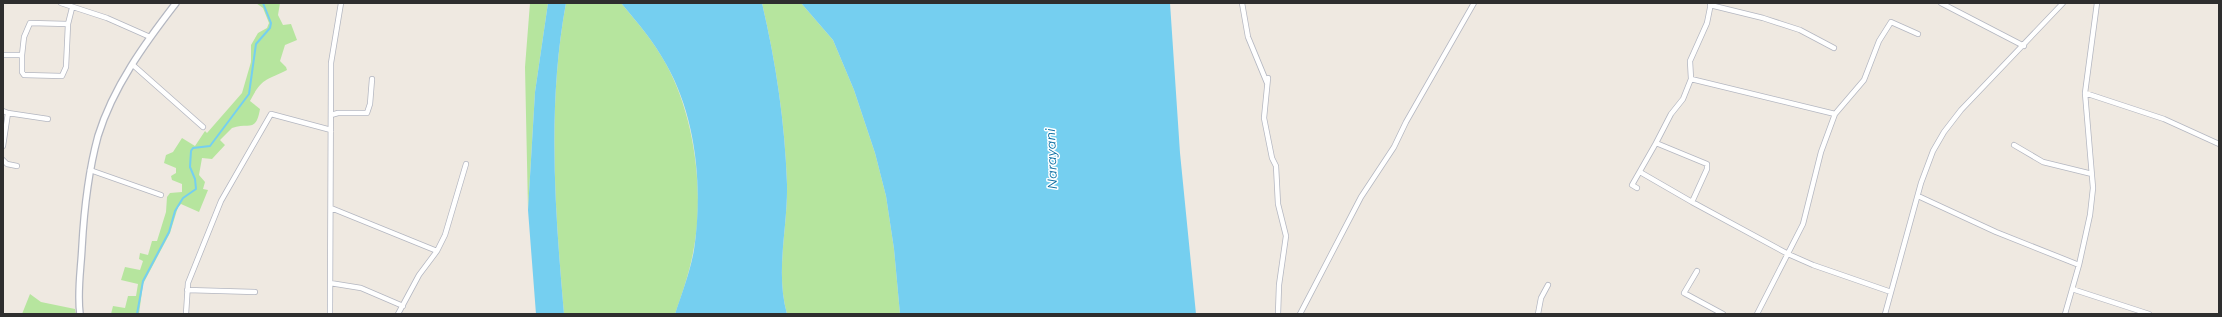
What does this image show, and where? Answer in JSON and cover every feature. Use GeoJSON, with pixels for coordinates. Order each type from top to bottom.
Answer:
{"type":"FeatureCollection","features":[{"type":"Feature","properties":{"kind":"street"},"geometry":{"type":"LineString","coordinates":[[61,3],[72,8],[107,18],[150,38]]}},
{"type":"Feature","properties":{"kind":"street"},"geometry":{"type":"LineString","coordinates":[[80,314],[84,202],[90,170],[105,119],[116,93],[133,65],[150,38],[176,3]]}},
{"type":"Feature","properties":{"kind":"street"},"geometry":{"type":"LineString","coordinates":[[330,314],[331,63],[341,3]]}},
{"type":"Feature","properties":{"kind":"street"},"geometry":{"type":"LineString","coordinates":[[1242,3],[1248,37],[1268,81],[1264,118],[1272,158],[1276,166],[1278,204],[1286,236],[1279,285],[1278,314]]}},
{"type":"Feature","properties":{"kind":"street"},"geometry":{"type":"LineString","coordinates":[[1300,314],[1361,198],[1394,147],[1406,122],[1474,3]]}},
{"type":"Feature","properties":{"kind":"street"},"geometry":{"type":"LineString","coordinates":[[1941,3],[2024,46]]}},
{"type":"Feature","properties":{"kind":"street"},"geometry":{"type":"LineString","coordinates":[[2066,314],[2090,215],[2092,174],[2085,93],[2097,3]]}},
{"type":"Feature","properties":{"kind":"street"},"geometry":{"type":"LineString","coordinates":[[1637,188],[1632,185],[1671,114],[1683,99],[1691,79],[1690,61],[1707,23],[1710,4],[1763,18],[1800,30],[1834,48]]}},
{"type":"Feature","properties":{"kind":"street"},"geometry":{"type":"LineString","coordinates":[[1885,314],[1918,196],[1933,151],[1944,132],[1961,110],[2024,46],[2061,4]]}},
{"type":"Feature","properties":{"kind":"street"},"geometry":{"type":"LineString","coordinates":[[68,24],[30,23],[24,37],[22,72],[24,75],[62,76],[66,67],[68,24],[72,8]]}},
{"type":"Feature","properties":{"kind":"street"},"geometry":{"type":"LineString","coordinates":[[1757,314],[1803,224],[1821,152],[1835,114],[1864,80],[1879,41],[1891,22],[1918,34]]}},
{"type":"Feature","properties":{"kind":"street"},"geometry":{"type":"LineString","coordinates":[[3,55],[22,55]]}},
{"type":"Feature","properties":{"kind":"street"},"geometry":{"type":"LineString","coordinates":[[133,65],[203,127]]}},
{"type":"Feature","properties":{"kind":"street"},"geometry":{"type":"LineString","coordinates":[[1691,79],[1835,114]]}},
{"type":"Feature","properties":{"kind":"street"},"geometry":{"type":"LineString","coordinates":[[331,115],[338,113],[367,113],[370,104],[372,80]]}},
{"type":"Feature","properties":{"kind":"street"},"geometry":{"type":"LineString","coordinates":[[2085,93],[2164,119],[2219,144]]}},
{"type":"Feature","properties":{"kind":"street"},"geometry":{"type":"LineString","coordinates":[[3,146],[5,112],[48,119]]}},
{"type":"Feature","properties":{"kind":"street"},"geometry":{"type":"LineString","coordinates":[[186,314],[188,283],[221,201],[271,114],[331,130]]}},
{"type":"Feature","properties":{"kind":"street"},"geometry":{"type":"LineString","coordinates":[[1656,143],[1707,164],[1707,169],[1692,202]]}},
{"type":"Feature","properties":{"kind":"street"},"geometry":{"type":"LineString","coordinates":[[2014,145],[2043,162],[2092,174]]}},
{"type":"Feature","properties":{"kind":"street"},"geometry":{"type":"LineString","coordinates":[[3,160],[7,164],[17,166]]}},
{"type":"Feature","properties":{"kind":"street"},"geometry":{"type":"LineString","coordinates":[[398,314],[419,275],[437,251],[445,235],[466,164]]}},
{"type":"Feature","properties":{"kind":"street"},"geometry":{"type":"LineString","coordinates":[[90,170],[161,195]]}},
{"type":"Feature","properties":{"kind":"street"},"geometry":{"type":"LineString","coordinates":[[1640,172],[1788,254],[1813,265],[1891,292]]}},
{"type":"Feature","properties":{"kind":"street"},"geometry":{"type":"LineString","coordinates":[[1918,196],[1996,232],[2079,265]]}},
{"type":"Feature","properties":{"kind":"street"},"geometry":{"type":"LineString","coordinates":[[331,208],[437,251]]}},
{"type":"Feature","properties":{"kind":"street"},"geometry":{"type":"LineString","coordinates":[[1696,271],[1684,293],[1723,314]]}},
{"type":"Feature","properties":{"kind":"street"},"geometry":{"type":"LineString","coordinates":[[330,283],[361,288],[402,306]]}},
{"type":"Feature","properties":{"kind":"street"},"geometry":{"type":"LineString","coordinates":[[1538,314],[1541,298],[1548,285]]}},
{"type":"Feature","properties":{"kind":"street"},"geometry":{"type":"LineString","coordinates":[[2072,289],[2149,314]]}},
{"type":"Feature","properties":{"kind":"street"},"geometry":{"type":"LineString","coordinates":[[187,290],[255,292]]}},
{"type":"Feature","properties":{"kind":"green space"},"geometry":{"type":"Polygon","coordinates":[[[256,3],[280,3],[278,15],[283,25],[291,24],[297,40],[285,45],[280,61],[287,70],[265,81],[254,94],[250,101],[260,109],[254,124],[232,128],[220,140],[225,145],[212,159],[202,158],[199,175],[205,182],[203,189],[208,190],[199,212],[181,204],[178,207],[170,233],[143,284],[139,314],[111,314],[113,306],[125,308],[128,296],[136,296],[138,284],[121,280],[125,267],[140,270],[143,261],[139,259],[140,253],[148,255],[152,241],[157,241],[166,212],[167,197],[170,193],[182,192],[182,184],[172,180],[171,176],[176,173],[176,168],[164,163],[166,155],[173,152],[182,138],[195,146],[205,131],[207,133],[242,93],[251,62],[251,45],[258,33],[267,28],[269,23],[263,8],[256,3]]]}},
{"type":"Feature","properties":{"kind":"green space"},"geometry":{"type":"Polygon","coordinates":[[[530,3],[548,3],[535,92],[528,210],[525,67],[530,3]]]}},
{"type":"Feature","properties":{"kind":"green space"},"geometry":{"type":"Polygon","coordinates":[[[566,3],[621,3],[645,33],[666,64],[684,107],[695,156],[698,206],[693,253],[675,314],[564,314],[554,158],[556,80],[566,3]]]}},
{"type":"Feature","properties":{"kind":"green space"},"geometry":{"type":"Polygon","coordinates":[[[762,3],[801,3],[833,40],[854,90],[875,153],[886,196],[894,249],[900,314],[787,314],[782,282],[787,200],[786,161],[776,71],[762,3]]]}},
{"type":"Feature","properties":{"kind":"green space"},"geometry":{"type":"Polygon","coordinates":[[[30,294],[41,302],[75,309],[76,314],[22,314],[30,294]]]}},
{"type":"Feature","properties":{"kind":"water"},"geometry":{"type":"Polygon","coordinates":[[[548,3],[566,3],[556,80],[554,158],[564,314],[536,314],[528,210],[535,92],[548,3]]]}},
{"type":"Feature","properties":{"kind":"water"},"geometry":{"type":"Polygon","coordinates":[[[621,3],[762,3],[776,71],[786,161],[787,200],[782,282],[787,314],[675,314],[686,282],[694,250],[697,227],[697,179],[691,130],[685,107],[666,64],[640,25],[621,3]]]}},
{"type":"Feature","properties":{"kind":"water","name":"Narayani"},"geometry":{"type":"Polygon","coordinates":[[[801,3],[1170,3],[1180,153],[1196,314],[900,314],[894,249],[886,196],[875,153],[854,90],[833,40],[801,3]]]}},
{"type":"Feature","properties":{"kind":"waterway"},"geometry":{"type":"LineString","coordinates":[[137,314],[143,281],[169,232],[175,211],[183,198],[196,189],[195,179],[190,167],[191,151],[193,148],[210,146],[249,94],[256,44],[270,28],[271,23],[263,3]]}}]}
